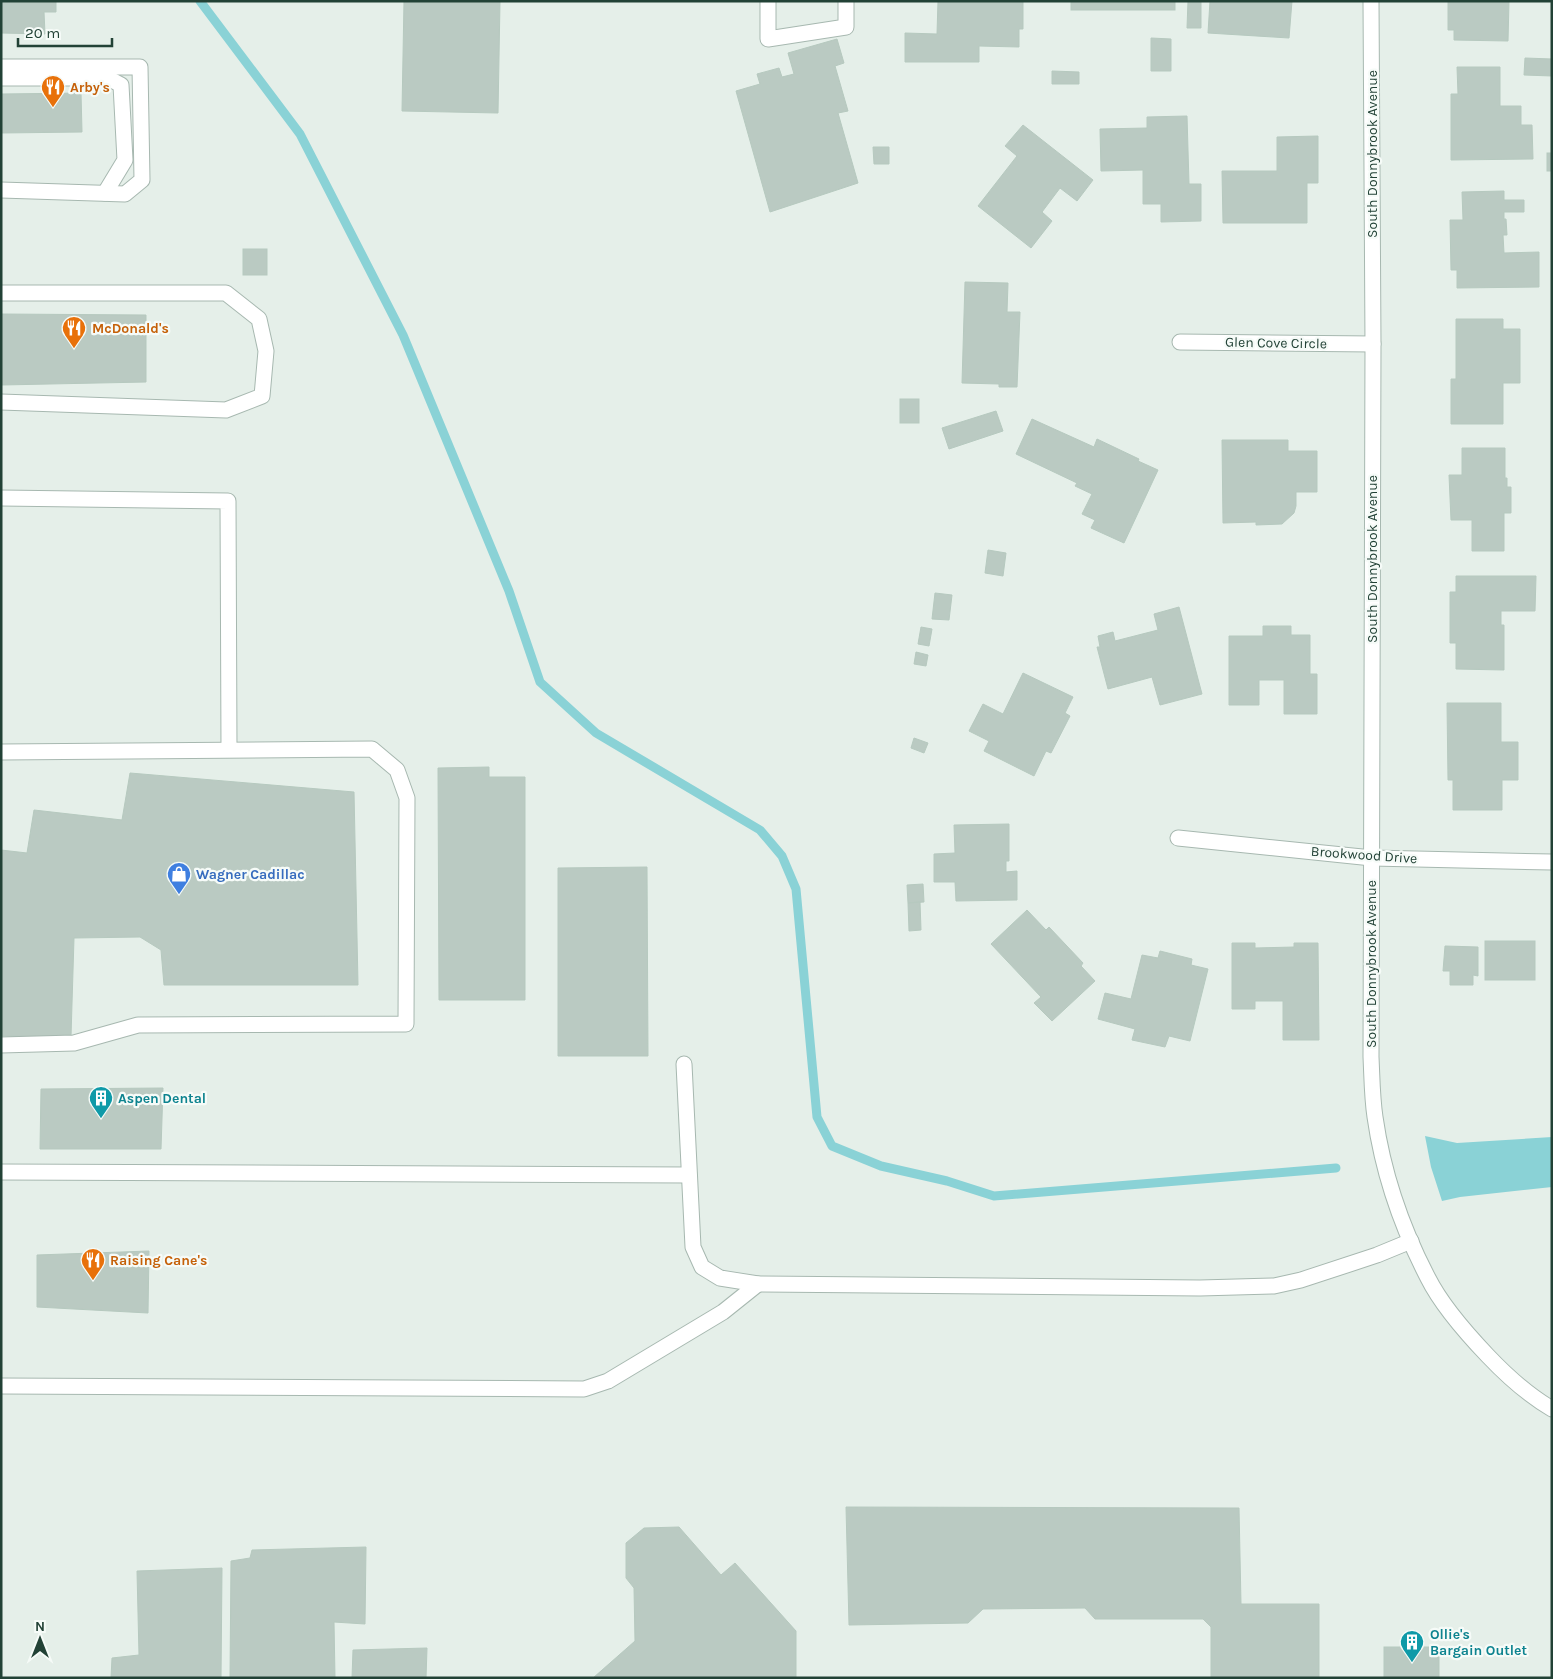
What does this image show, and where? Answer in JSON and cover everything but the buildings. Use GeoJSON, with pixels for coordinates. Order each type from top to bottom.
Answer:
{"type":"FeatureCollection","features":[{"type":"Feature","properties":{"kind":"street"},"geometry":{"type":"LineString","coordinates":[[768,1],[768,39],[846,27],[846,1]]}},
{"type":"Feature","properties":{"kind":"street","name":"South Donnybrook Avenue"},"geometry":{"type":"LineString","coordinates":[[1371,1],[1373,344],[1371,1057],[1375,1117],[1383,1158],[1397,1208],[1428,1280],[1474,1342],[1517,1384],[1552,1409]]}},
{"type":"Feature","properties":{"kind":"street"},"geometry":{"type":"LineString","coordinates":[[1,67],[140,67],[142,180],[125,194],[1,190]]}},
{"type":"Feature","properties":{"kind":"street"},"geometry":{"type":"LineString","coordinates":[[1,78],[108,78],[122,85],[124,160],[105,193]]}},
{"type":"Feature","properties":{"kind":"street"},"geometry":{"type":"LineString","coordinates":[[1,293],[226,293],[259,319],[266,351],[262,396],[226,410],[1,402]]}},
{"type":"Feature","properties":{"kind":"street","name":"Glen Cove Circle"},"geometry":{"type":"LineString","coordinates":[[1180,342],[1373,344]]}},
{"type":"Feature","properties":{"kind":"street"},"geometry":{"type":"LineString","coordinates":[[1,498],[228,501],[229,749]]}},
{"type":"Feature","properties":{"kind":"street"},"geometry":{"type":"LineString","coordinates":[[1,752],[372,749],[397,770],[407,798],[406,1024],[138,1025],[74,1043],[1,1045]]}},
{"type":"Feature","properties":{"kind":"street","name":"Brookwood Drive"},"geometry":{"type":"LineString","coordinates":[[1178,838],[1372,858],[1552,862]]}},
{"type":"Feature","properties":{"kind":"street"},"geometry":{"type":"LineString","coordinates":[[684,1064],[693,1247],[702,1267],[720,1278],[758,1284],[1200,1288],[1274,1286],[1301,1280],[1411,1242]]}},
{"type":"Feature","properties":{"kind":"street"},"geometry":{"type":"LineString","coordinates":[[1,1172],[689,1175]]}},
{"type":"Feature","properties":{"kind":"street"},"geometry":{"type":"LineString","coordinates":[[1,1386],[584,1389],[608,1381],[690,1332],[723,1312],[758,1284]]}},
{"type":"Feature","properties":{"kind":"water"},"geometry":{"type":"Polygon","coordinates":[[[1425,1136],[1457,1143],[1552,1137],[1552,1187],[1460,1197],[1442,1201],[1431,1167],[1425,1136]]]}},
{"type":"Feature","properties":{"kind":"waterway"},"geometry":{"type":"LineString","coordinates":[[200,1],[300,134],[403,335],[509,591],[540,682],[596,733],[760,830],[782,856],[796,889],[817,1117],[832,1146],[881,1166],[947,1181],[994,1196],[1336,1168]]}},
{"type":"Feature","properties":{"kind":"place","name":"Arby's"},"geometry":{"type":"Point","coordinates":[53,108]}},
{"type":"Feature","properties":{"kind":"place","name":"McDonald's"},"geometry":{"type":"Point","coordinates":[74,349]}},
{"type":"Feature","properties":{"kind":"place","name":"Wagner Cadillac"},"geometry":{"type":"Point","coordinates":[179,895]}},
{"type":"Feature","properties":{"kind":"place","name":"Aspen Dental"},"geometry":{"type":"Point","coordinates":[101,1119]}},
{"type":"Feature","properties":{"kind":"place","name":"Raising Cane's"},"geometry":{"type":"Point","coordinates":[93,1281]}},
{"type":"Feature","properties":{"kind":"place","name":"Ollie's Bargain Outlet"},"geometry":{"type":"Point","coordinates":[1412,1663]}}]}
